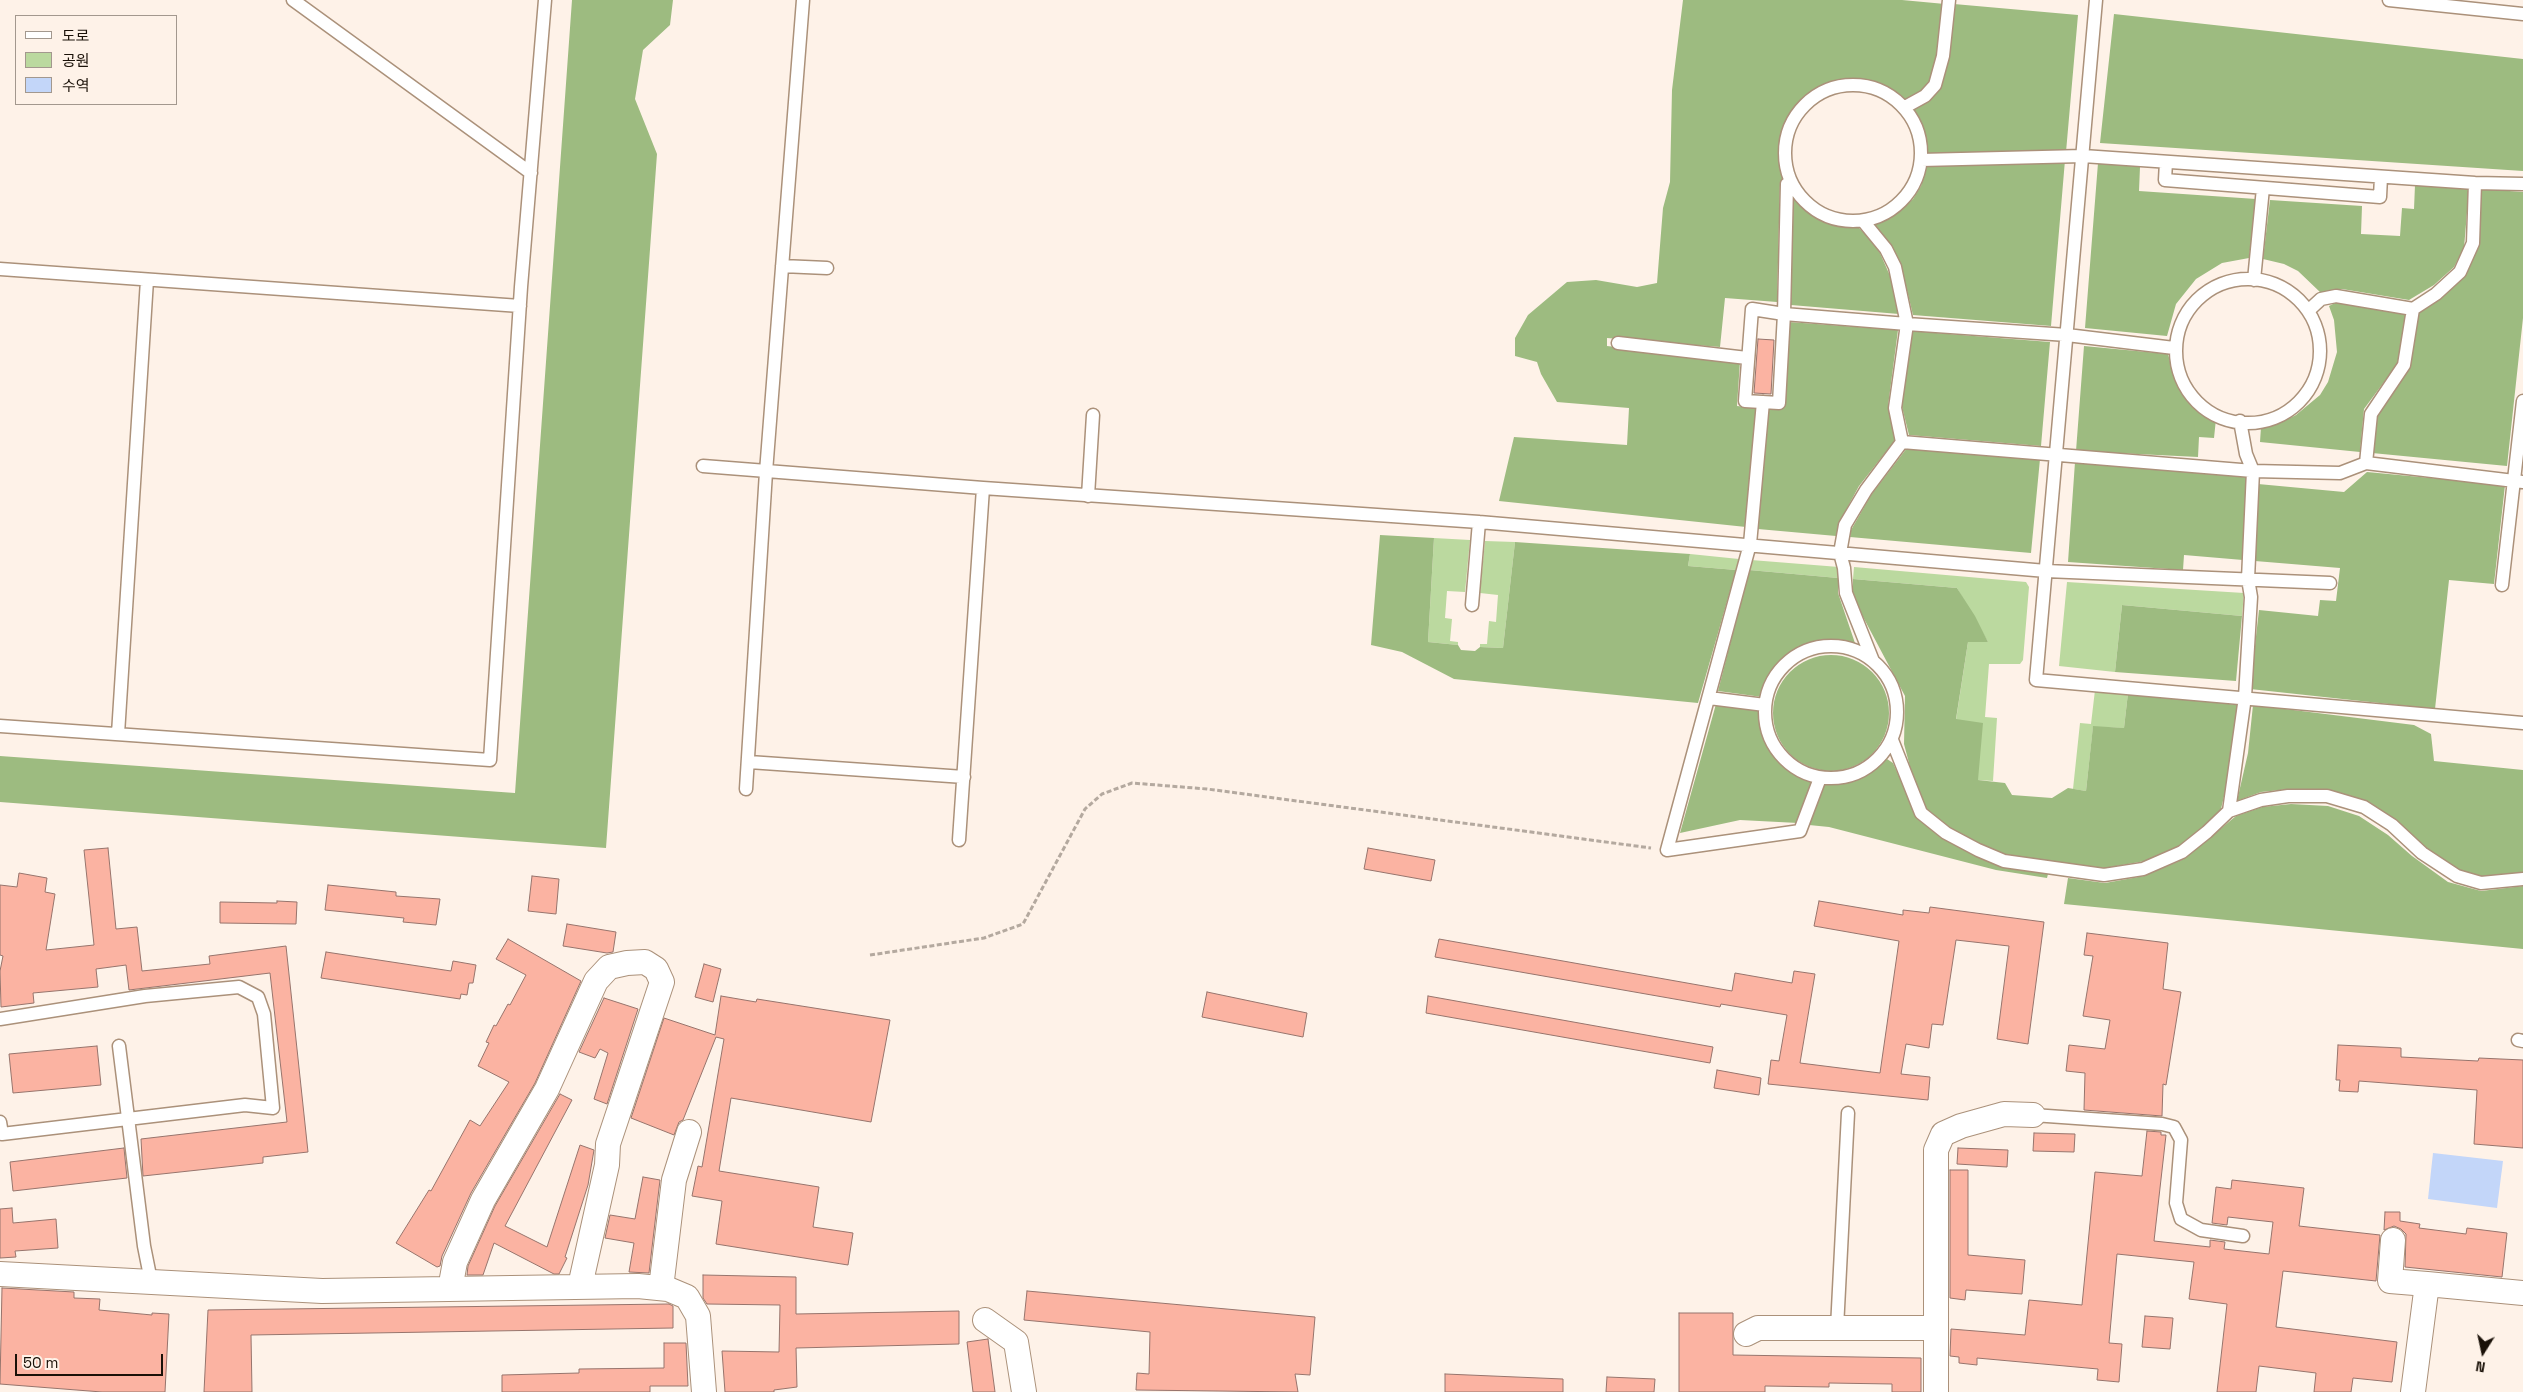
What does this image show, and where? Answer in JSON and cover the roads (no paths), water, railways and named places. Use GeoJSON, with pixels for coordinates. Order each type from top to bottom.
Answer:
{"type":"FeatureCollection","features":[{"type":"Feature","properties":{"kind":"street"},"geometry":{"type":"LineString","coordinates":[[450,1289],[455,1262],[483,1200],[547,1089],[596,981],[609,966],[644,962],[656,969],[662,982],[608,1144],[607,1165],[580,1286]]}},
{"type":"Feature","properties":{"kind":"street"},"geometry":{"type":"LineString","coordinates":[[1936,1392],[1936,1150],[1943,1134],[1961,1126],[2004,1114],[2033,1115]]}},
{"type":"Feature","properties":{"kind":"street"},"geometry":{"type":"LineString","coordinates":[[661,1288],[674,1180],[689,1132]]}},
{"type":"Feature","properties":{"kind":"street"},"geometry":{"type":"LineString","coordinates":[[2393,1240],[2390,1281],[2523,1294]]}},
{"type":"Feature","properties":{"kind":"street"},"geometry":{"type":"LineString","coordinates":[[0,1274],[322,1291],[580,1286],[668,1288],[687,1297],[698,1316],[704,1392]]}},
{"type":"Feature","properties":{"kind":"street"},"geometry":{"type":"LineString","coordinates":[[2413,1392],[2427,1284]]}},
{"type":"Feature","properties":{"kind":"street"},"geometry":{"type":"LineString","coordinates":[[985,1320],[1016,1342],[1024,1392]]}},
{"type":"Feature","properties":{"kind":"street"},"geometry":{"type":"LineString","coordinates":[[1746,1334],[1758,1328],[1936,1328]]}},
{"type":"Feature","properties":{"kind":"lane"},"geometry":{"type":"LineString","coordinates":[[293,0],[530,173]]}},
{"type":"Feature","properties":{"kind":"lane"},"geometry":{"type":"LineString","coordinates":[[0,726],[490,760],[520,306],[545,0]]}},
{"type":"Feature","properties":{"kind":"lane"},"geometry":{"type":"LineString","coordinates":[[746,789],[766,472],[803,0]]}},
{"type":"Feature","properties":{"kind":"lane"},"geometry":{"type":"LineString","coordinates":[[1905,107],[1925,96],[1935,85],[1943,56],[1949,0]]}},
{"type":"Feature","properties":{"kind":"lane"},"geometry":{"type":"LineString","coordinates":[[2096,0],[2036,680],[2523,723]]}},
{"type":"Feature","properties":{"kind":"lane"},"geometry":{"type":"LineString","coordinates":[[2389,0],[2523,14]]}},
{"type":"Feature","properties":{"kind":"lane"},"geometry":{"type":"LineString","coordinates":[[1868,86],[1884,92],[1905,107],[1918,129],[1921,160],[1918,176],[1906,197],[1886,214],[1863,221],[1839,220],[1824,215],[1804,201],[1791,182],[1785,152],[1789,129],[1801,109],[1814,97],[1836,87],[1868,86]]}},
{"type":"Feature","properties":{"kind":"lane"},"geometry":{"type":"LineString","coordinates":[[1921,160],[2083,156],[2475,183],[2523,184]]}},
{"type":"Feature","properties":{"kind":"lane"},"geometry":{"type":"LineString","coordinates":[[2166,162],[2165,180],[2380,197],[2381,177]]}},
{"type":"Feature","properties":{"kind":"lane"},"geometry":{"type":"LineString","coordinates":[[1791,182],[1787,184],[1784,314],[1779,403],[1745,401],[1752,309],[1784,314],[2067,335],[2174,348]]}},
{"type":"Feature","properties":{"kind":"lane"},"geometry":{"type":"LineString","coordinates":[[2308,311],[2321,299],[2336,296],[2413,309],[2436,294],[2460,272],[2473,243],[2475,183]]}},
{"type":"Feature","properties":{"kind":"lane"},"geometry":{"type":"LineString","coordinates":[[2254,280],[2264,188]]}},
{"type":"Feature","properties":{"kind":"lane"},"geometry":{"type":"LineString","coordinates":[[1863,221],[1886,249],[1895,267],[1907,324],[1896,408],[1902,442],[1866,490],[1845,525],[1840,554],[1844,568],[1846,593],[1873,661],[1888,679],[1895,694],[1898,719],[1892,740],[1879,758],[1860,772],[1843,777],[1820,778],[1798,770],[1780,755],[1768,734],[1765,705],[1769,689],[1788,662],[1808,650],[1830,646],[1853,650],[1873,661]]}},
{"type":"Feature","properties":{"kind":"lane"},"geometry":{"type":"LineString","coordinates":[[782,266],[827,268]]}},
{"type":"Feature","properties":{"kind":"lane"},"geometry":{"type":"LineString","coordinates":[[0,269],[520,306]]}},
{"type":"Feature","properties":{"kind":"lane"},"geometry":{"type":"LineString","coordinates":[[118,734],[147,280]]}},
{"type":"Feature","properties":{"kind":"lane"},"geometry":{"type":"LineString","coordinates":[[2236,280],[2264,280],[2293,294],[2308,311],[2312,316],[2320,339],[2319,368],[2306,394],[2279,417],[2253,423],[2225,420],[2207,410],[2186,388],[2179,372],[2174,348],[2182,321],[2198,298],[2212,288],[2236,280]]}},
{"type":"Feature","properties":{"kind":"lane"},"geometry":{"type":"LineString","coordinates":[[2366,463],[2372,414],[2404,364],[2413,309]]}},
{"type":"Feature","properties":{"kind":"lane"},"geometry":{"type":"LineString","coordinates":[[1618,343],[1747,358]]}},
{"type":"Feature","properties":{"kind":"lane"},"geometry":{"type":"LineString","coordinates":[[2502,585],[2518,482],[2523,401]]}},
{"type":"Feature","properties":{"kind":"lane"},"geometry":{"type":"LineString","coordinates":[[1763,402],[1750,544],[1667,850],[1800,831],[1820,778]]}},
{"type":"Feature","properties":{"kind":"lane"},"geometry":{"type":"LineString","coordinates":[[1088,496],[1093,416]]}},
{"type":"Feature","properties":{"kind":"lane"},"geometry":{"type":"LineString","coordinates":[[2229,810],[2245,697],[2251,597],[2248,579],[2254,470],[2246,454],[2240,422]]}},
{"type":"Feature","properties":{"kind":"lane"},"geometry":{"type":"LineString","coordinates":[[1902,442],[2254,470],[2340,473],[2366,463],[2518,482]]}},
{"type":"Feature","properties":{"kind":"lane"},"geometry":{"type":"LineString","coordinates":[[703,466],[1088,496],[1479,522],[2046,571],[2330,583]]}},
{"type":"Feature","properties":{"kind":"lane"},"geometry":{"type":"LineString","coordinates":[[959,840],[983,488]]}},
{"type":"Feature","properties":{"kind":"lane"},"geometry":{"type":"LineString","coordinates":[[1472,605],[1479,522]]}},
{"type":"Feature","properties":{"kind":"lane"},"geometry":{"type":"LineString","coordinates":[[1709,698],[1765,705]]}},
{"type":"Feature","properties":{"kind":"lane"},"geometry":{"type":"LineString","coordinates":[[1892,740],[1921,813],[1946,833],[1978,850],[2004,860],[2104,875],[2143,869],[2182,852],[2229,810],[2261,800],[2288,796],[2327,796],[2364,807],[2392,825],[2422,853],[2457,876],[2481,883],[2523,879]]}},
{"type":"Feature","properties":{"kind":"lane"},"geometry":{"type":"LineString","coordinates":[[749,762],[964,777]]}},
{"type":"Feature","properties":{"kind":"lane"},"geometry":{"type":"LineString","coordinates":[[0,1019],[145,996],[239,988],[258,997],[264,1014],[273,1108],[245,1105],[2,1134],[0,1122]]}},
{"type":"Feature","properties":{"kind":"lane"},"geometry":{"type":"LineString","coordinates":[[119,1046],[144,1246],[151,1281]]}},
{"type":"Feature","properties":{"kind":"lane"},"geometry":{"type":"LineString","coordinates":[[1837,1328],[1848,1113]]}},
{"type":"Feature","properties":{"kind":"lane"},"geometry":{"type":"LineString","coordinates":[[2033,1115],[2162,1124],[2174,1128],[2181,1140],[2176,1203],[2181,1219],[2201,1230],[2243,1236]]}},
{"type":"Feature","properties":{"kind":"water"},"geometry":{"type":"Polygon","coordinates":[[[2433,1153],[2503,1161],[2497,1208],[2428,1199],[2433,1153]]]}}]}
